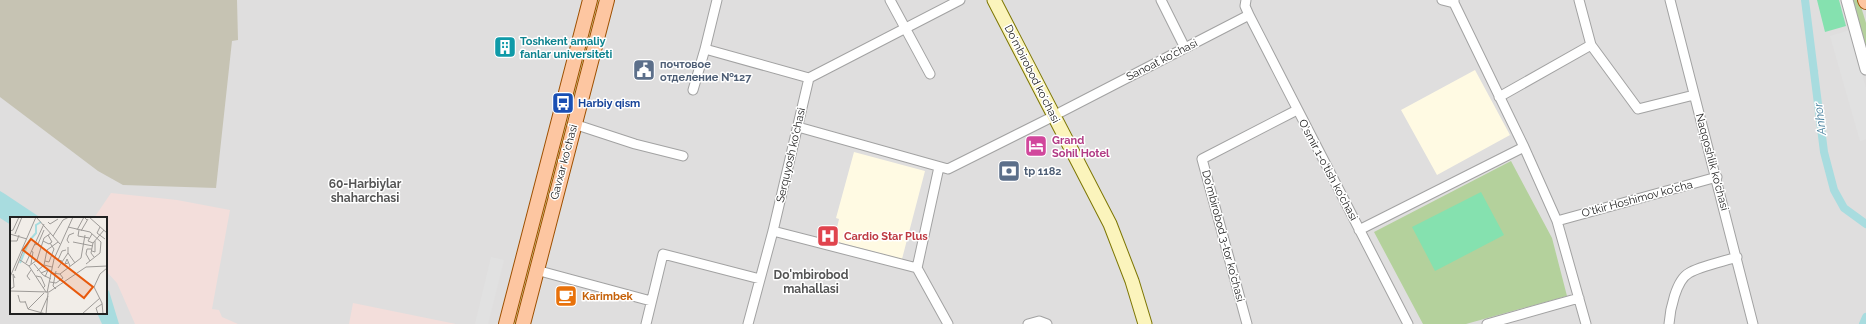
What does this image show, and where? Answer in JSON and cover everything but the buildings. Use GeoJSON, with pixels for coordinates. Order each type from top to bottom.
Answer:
{"type":"FeatureCollection","features":[{"type":"Feature","properties":{"kind":"main road","name":"Gavxar ko'chasi"},"geometry":{"type":"LineString","coordinates":[[506,324],[590,0]]}},
{"type":"Feature","properties":{"kind":"main road","name":"Gavxar ko'chasi"},"geometry":{"type":"LineString","coordinates":[[523,324],[607,0]]}},
{"type":"Feature","properties":{"kind":"main road","name":"Doʻmbirobod koʻchasi"},"geometry":{"type":"LineString","coordinates":[[994,0],[1124,240],[1139,280],[1152,324]]}},
{"type":"Feature","properties":{"kind":"main road","name":"Doʻmbirobod koʻchasi"},"geometry":{"type":"LineString","coordinates":[[1003,0],[1110,224],[1132,281],[1145,324]]}},
{"type":"Feature","properties":{"kind":"street"},"geometry":{"type":"LineString","coordinates":[[693,90],[705,49],[716,0]]}},
{"type":"Feature","properties":{"kind":"street"},"geometry":{"type":"LineString","coordinates":[[890,0],[930,74]]}},
{"type":"Feature","properties":{"kind":"street"},"geometry":{"type":"LineString","coordinates":[[705,49],[809,78],[960,0]]}},
{"type":"Feature","properties":{"kind":"street"},"geometry":{"type":"LineString","coordinates":[[1161,0],[1185,48]]}},
{"type":"Feature","properties":{"kind":"street"},"geometry":{"type":"LineString","coordinates":[[1246,0],[1245,6],[1249,15]]}},
{"type":"Feature","properties":{"kind":"street"},"geometry":{"type":"LineString","coordinates":[[1442,0],[1454,2],[1524,147],[1557,222],[1586,324]]}},
{"type":"Feature","properties":{"kind":"street"},"geometry":{"type":"LineString","coordinates":[[1579,0],[1592,45],[1638,109],[1694,95]]}},
{"type":"Feature","properties":{"kind":"street","name":"Naqqoshlik ko'chasi"},"geometry":{"type":"LineString","coordinates":[[1670,0],[1717,178],[1753,324]]}},
{"type":"Feature","properties":{"kind":"street"},"geometry":{"type":"LineString","coordinates":[[1847,0],[1866,69]]}},
{"type":"Feature","properties":{"kind":"street","name":"Sanoat ko'chasi"},"geometry":{"type":"LineString","coordinates":[[939,167],[948,169],[1249,15]]}},
{"type":"Feature","properties":{"kind":"street","name":"O'smir 1-o'tish ko'chasi"},"geometry":{"type":"LineString","coordinates":[[1249,15],[1408,324]]}},
{"type":"Feature","properties":{"kind":"street"},"geometry":{"type":"LineString","coordinates":[[1499,97],[1592,45]]}},
{"type":"Feature","properties":{"kind":"street","name":"Serquyosh ko'chasi"},"geometry":{"type":"LineString","coordinates":[[748,324],[773,231],[809,78]]}},
{"type":"Feature","properties":{"kind":"street","name":"Do'mbirobod 3-tor ko'chasi"},"geometry":{"type":"LineString","coordinates":[[1247,324],[1202,159],[1297,110]]}},
{"type":"Feature","properties":{"kind":"street"},"geometry":{"type":"LineString","coordinates":[[574,124],[635,144],[683,156]]}},
{"type":"Feature","properties":{"kind":"street"},"geometry":{"type":"LineString","coordinates":[[798,127],[939,167],[917,268],[948,324]]}},
{"type":"Feature","properties":{"kind":"street"},"geometry":{"type":"LineString","coordinates":[[1359,230],[1524,147]]}},
{"type":"Feature","properties":{"kind":"street","name":"O'tkir Hoshimov ko'cha"},"geometry":{"type":"LineString","coordinates":[[1557,222],[1717,178]]}},
{"type":"Feature","properties":{"kind":"street"},"geometry":{"type":"LineString","coordinates":[[773,231],[917,268]]}},
{"type":"Feature","properties":{"kind":"street"},"geometry":{"type":"LineString","coordinates":[[646,324],[663,254],[760,279]]}},
{"type":"Feature","properties":{"kind":"street"},"geometry":{"type":"LineString","coordinates":[[1669,324],[1672,305],[1684,277],[1689,272],[1737,257]]}},
{"type":"Feature","properties":{"kind":"street"},"geometry":{"type":"LineString","coordinates":[[536,270],[651,301]]}},
{"type":"Feature","properties":{"kind":"street"},"geometry":{"type":"LineString","coordinates":[[1487,324],[1579,298]]}},
{"type":"Feature","properties":{"kind":"street"},"geometry":{"type":"LineString","coordinates":[[1028,324],[1039,320],[1047,324]]}},
{"type":"Feature","properties":{"kind":"shaded area"},"geometry":{"type":"Polygon","coordinates":[[[0,0],[589,0],[506,324],[0,324],[0,0]]]}},
{"type":"Feature","properties":{"kind":"shaded area"},"geometry":{"type":"Polygon","coordinates":[[[0,0],[237,0],[238,40],[232,41],[216,188],[123,185],[98,171],[0,97],[0,0]]]}},
{"type":"Feature","properties":{"kind":"shaded area"},"geometry":{"type":"Polygon","coordinates":[[[608,0],[1866,0],[1866,324],[526,324],[608,0]]]}},
{"type":"Feature","properties":{"kind":"shaded area"},"geometry":{"type":"Polygon","coordinates":[[[1850,30],[1866,88],[1866,139],[1860,141],[1830,36],[1850,30]]]}},
{"type":"Feature","properties":{"kind":"shaded area"},"geometry":{"type":"Polygon","coordinates":[[[1475,70],[1510,135],[1437,175],[1401,110],[1475,70]]]}},
{"type":"Feature","properties":{"kind":"shaded area"},"geometry":{"type":"Polygon","coordinates":[[[854,152],[925,171],[902,259],[834,241],[839,219],[836,218],[854,152]]]}},
{"type":"Feature","properties":{"kind":"shaded area"},"geometry":{"type":"Polygon","coordinates":[[[111,193],[177,200],[230,210],[212,309],[219,310],[222,317],[238,324],[135,324],[117,283],[107,272],[107,217],[95,217],[111,193]]]}},
{"type":"Feature","properties":{"kind":"shaded area"},"geometry":{"type":"Polygon","coordinates":[[[491,257],[504,260],[488,324],[475,324],[491,257]]]}},
{"type":"Feature","properties":{"kind":"shaded area"},"geometry":{"type":"Polygon","coordinates":[[[353,303],[456,324],[349,324],[353,303]]]}},
{"type":"Feature","properties":{"kind":"green space"},"geometry":{"type":"Polygon","coordinates":[[[594,0],[599,0],[516,324],[511,324],[594,0]]]}},
{"type":"Feature","properties":{"kind":"green space"},"geometry":{"type":"Polygon","coordinates":[[[1817,0],[1839,0],[1846,26],[1825,32],[1817,0]]]}},
{"type":"Feature","properties":{"kind":"green space"},"geometry":{"type":"Polygon","coordinates":[[[1852,0],[1859,0],[1866,23],[1866,49],[1852,0]]]}},
{"type":"Feature","properties":{"kind":"green space"},"geometry":{"type":"Polygon","coordinates":[[[1511,161],[1552,238],[1567,296],[1466,324],[1423,324],[1374,232],[1511,161]]]}},
{"type":"Feature","properties":{"kind":"green space"},"geometry":{"type":"Polygon","coordinates":[[[1481,192],[1504,235],[1435,271],[1412,227],[1481,192]]]}},
{"type":"Feature","properties":{"kind":"water"},"geometry":{"type":"Polygon","coordinates":[[[0,191],[39,217],[10,217],[10,224],[0,218],[0,191]]]}},
{"type":"Feature","properties":{"kind":"water"},"geometry":{"type":"Polygon","coordinates":[[[107,289],[109,291],[119,324],[102,324],[97,314],[107,314],[107,289]]]}},
{"type":"Feature","properties":{"kind":"waterway","name":"Anhor"},"geometry":{"type":"LineString","coordinates":[[1805,0],[1824,152],[1834,190],[1844,208],[1866,224]]}},
{"type":"Feature","properties":{"kind":"waterway","name":"Anhor"},"geometry":{"type":"LineString","coordinates":[[1863,324],[1866,317]]}},
{"type":"Feature","properties":{"kind":"place","name":"Toshkent amaliy fanlar universiteti"},"geometry":{"type":"Point","coordinates":[505,47]}},
{"type":"Feature","properties":{"kind":"place","name":"почтовое отделение №127"},"geometry":{"type":"Point","coordinates":[644,70]}},
{"type":"Feature","properties":{"kind":"place","name":"Harbiy qism"},"geometry":{"type":"Point","coordinates":[563,103]}},
{"type":"Feature","properties":{"kind":"place","name":"Grand Sohil Hotel"},"geometry":{"type":"Point","coordinates":[1036,146]}},
{"type":"Feature","properties":{"kind":"place","name":"tp 1182"},"geometry":{"type":"Point","coordinates":[1009,171]}},
{"type":"Feature","properties":{"kind":"place","name":"Cardio Star Plus"},"geometry":{"type":"Point","coordinates":[828,236]}},
{"type":"Feature","properties":{"kind":"place","name":"Karimbek"},"geometry":{"type":"Point","coordinates":[566,296]}},
{"type":"Feature","properties":{"kind":"district","name":"60-Harbiylar shaharchasi"},"geometry":{"type":"Point","coordinates":[365,191]}},
{"type":"Feature","properties":{"kind":"district","name":"Do'mbirobod mahallasi"},"geometry":{"type":"Point","coordinates":[811,282]}}]}
